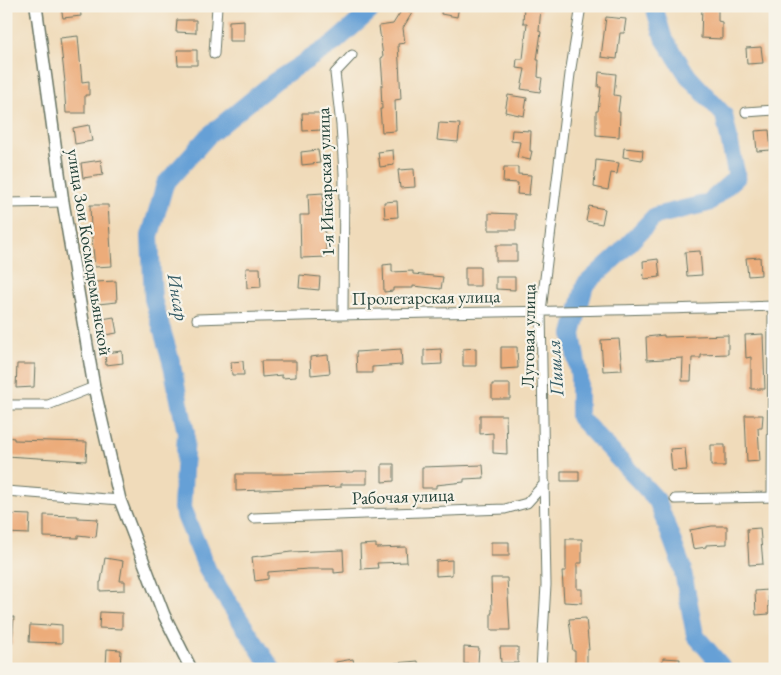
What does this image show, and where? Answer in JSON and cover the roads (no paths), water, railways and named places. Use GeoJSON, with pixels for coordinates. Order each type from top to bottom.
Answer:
{"type":"FeatureCollection","features":[{"type":"Feature","properties":{"kind":"street","name":"улица Зои Космодемьянской"},"geometry":{"type":"LineString","coordinates":[[36,6],[63,202],[94,387],[120,500],[164,614],[191,669]]}},
{"type":"Feature","properties":{"kind":"street"},"geometry":{"type":"LineString","coordinates":[[214,54],[216,6]]}},
{"type":"Feature","properties":{"kind":"street","name":"Луговая улица"},"geometry":{"type":"LineString","coordinates":[[541,669],[546,585],[541,311],[570,74],[581,6]]}},
{"type":"Feature","properties":{"kind":"street","name":"1-я Инсарская улица"},"geometry":{"type":"LineString","coordinates":[[343,314],[344,174],[335,73],[352,55]]}},
{"type":"Feature","properties":{"kind":"street"},"geometry":{"type":"LineString","coordinates":[[746,112],[775,110]]}},
{"type":"Feature","properties":{"kind":"street"},"geometry":{"type":"LineString","coordinates":[[6,203],[63,202]]}},
{"type":"Feature","properties":{"kind":"street"},"geometry":{"type":"LineString","coordinates":[[675,499],[774,497],[774,306]]}},
{"type":"Feature","properties":{"kind":"street","name":"Пролетарская улица"},"geometry":{"type":"LineString","coordinates":[[197,319],[343,314],[774,306]]}},
{"type":"Feature","properties":{"kind":"street"},"geometry":{"type":"LineString","coordinates":[[6,405],[48,405],[94,387]]}},
{"type":"Feature","properties":{"kind":"street","name":"Рабочая улица"},"geometry":{"type":"LineString","coordinates":[[253,518],[505,509],[527,503],[545,483]]}},
{"type":"Feature","properties":{"kind":"street"},"geometry":{"type":"LineString","coordinates":[[6,491],[120,500]]}},
{"type":"Feature","properties":{"kind":"waterway","name":"Инсар"},"geometry":{"type":"LineString","coordinates":[[272,669],[208,571],[182,508],[186,433],[171,361],[153,299],[150,236],[165,184],[208,136],[275,81],[334,43],[376,6]]}},
{"type":"Feature","properties":{"kind":"waterway","name":"Пишля"},"geometry":{"type":"LineString","coordinates":[[654,6],[663,37],[688,76],[724,115],[737,177],[708,203],[655,216],[619,254],[585,285],[572,334],[579,376],[579,417],[657,500],[682,567],[695,635],[724,669]]}}]}
